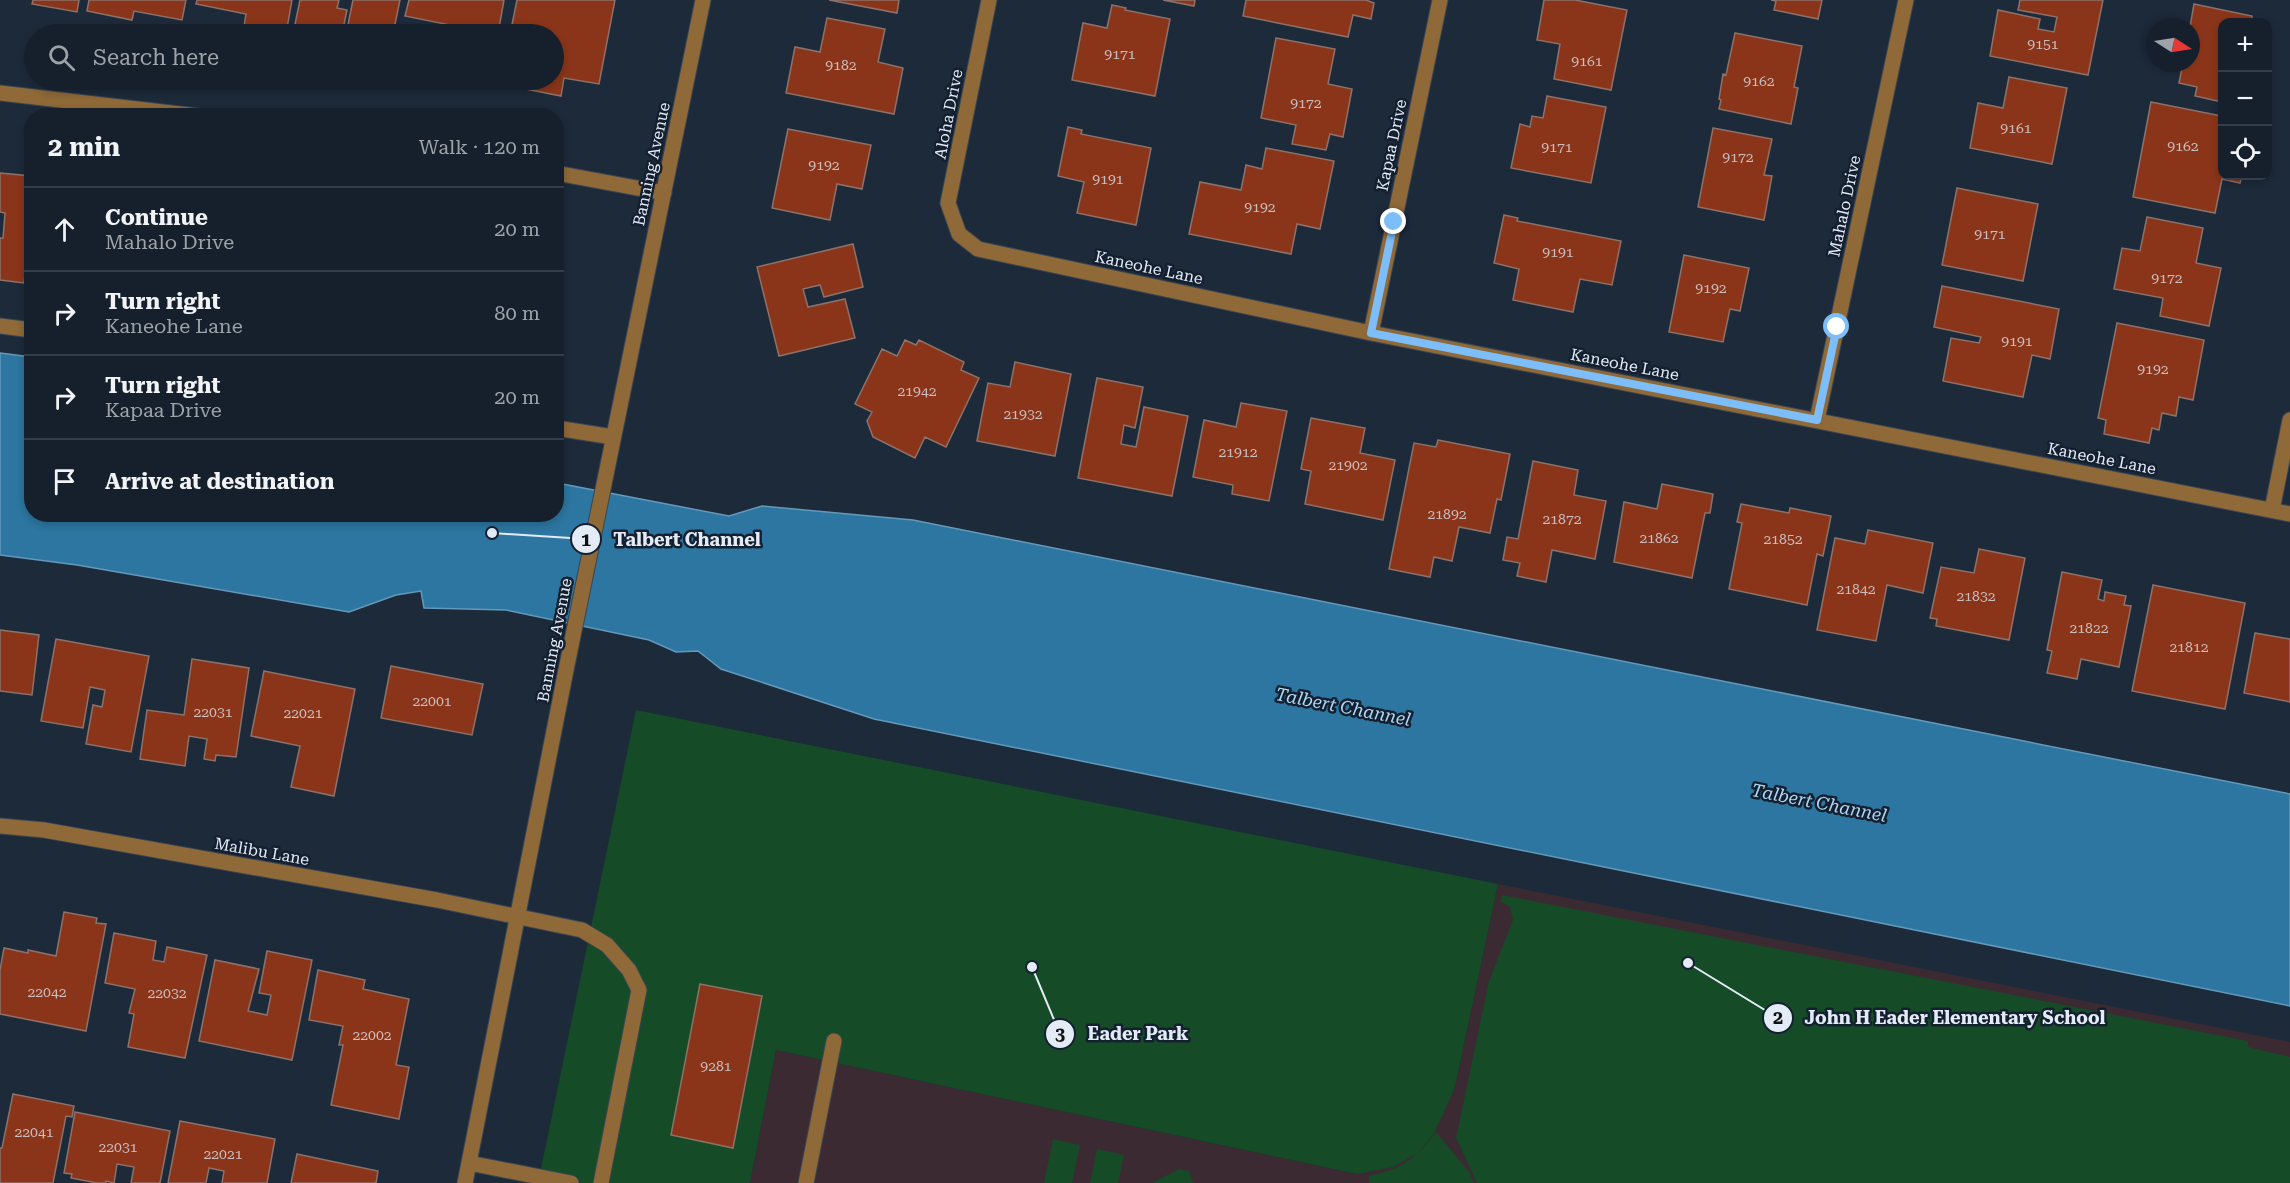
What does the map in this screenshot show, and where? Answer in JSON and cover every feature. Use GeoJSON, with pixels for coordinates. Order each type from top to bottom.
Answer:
{"type":"FeatureCollection","features":[{"type":"Feature","properties":{"kind":"street","name":"Banning Avenue"},"geometry":{"type":"LineString","coordinates":[[465,1183],[565,675],[703,0]]}},
{"type":"Feature","properties":{"kind":"street","name":"Aloha Drive"},"geometry":{"type":"LineString","coordinates":[[959,234],[948,203],[989,0]]}},
{"type":"Feature","properties":{"kind":"street","name":"Kapaa Drive"},"geometry":{"type":"LineString","coordinates":[[1371,333],[1440,0]]}},
{"type":"Feature","properties":{"kind":"street","name":"Mahalo Drive"},"geometry":{"type":"LineString","coordinates":[[1817,420],[1906,0]]}},
{"type":"Feature","properties":{"kind":"street"},"geometry":{"type":"LineString","coordinates":[[0,93],[128,108]]}},
{"type":"Feature","properties":{"kind":"street"},"geometry":{"type":"LineString","coordinates":[[564,174],[664,193]]}},
{"type":"Feature","properties":{"kind":"street","name":"Kaneohe Lane"},"geometry":{"type":"LineString","coordinates":[[959,234],[978,249],[1371,333],[2290,513]]}},
{"type":"Feature","properties":{"kind":"street"},"geometry":{"type":"LineString","coordinates":[[0,326],[24,329]]}},
{"type":"Feature","properties":{"kind":"street"},"geometry":{"type":"LineString","coordinates":[[2272,510],[2290,420]]}},
{"type":"Feature","properties":{"kind":"street"},"geometry":{"type":"LineString","coordinates":[[564,429],[613,438]]}},
{"type":"Feature","properties":{"kind":"street","name":"Malibu Lane"},"geometry":{"type":"LineString","coordinates":[[0,826],[56,832],[518,915],[582,930],[607,945],[629,970],[639,990],[601,1183]]}},
{"type":"Feature","properties":{"kind":"street"},"geometry":{"type":"LineString","coordinates":[[806,1183],[834,1041]]}},
{"type":"Feature","properties":{"kind":"street"},"geometry":{"type":"LineString","coordinates":[[469,1163],[571,1183]]}},
{"type":"Feature","properties":{"kind":"shaded area"},"geometry":{"type":"Polygon","coordinates":[[[1498,884],[2290,1042],[2290,1183],[750,1183],[776,1050],[1357,1174],[1418,1153],[1433,1135],[1455,1087],[1498,884]]]}},
{"type":"Feature","properties":{"kind":"green space"},"geometry":{"type":"Polygon","coordinates":[[[636,710],[1498,884],[1455,1087],[1433,1135],[1418,1153],[1393,1167],[1357,1174],[776,1050],[750,1183],[538,1183],[636,710]]]}},
{"type":"Feature","properties":{"kind":"green space"},"geometry":{"type":"Polygon","coordinates":[[[1502,895],[2248,1041],[2248,1047],[2290,1057],[2290,1183],[1477,1183],[1456,1138],[1489,981],[1513,920],[1510,907],[1500,901],[1502,895]]]}},
{"type":"Feature","properties":{"kind":"green space"},"geometry":{"type":"Polygon","coordinates":[[[1436,1132],[1469,1172],[1474,1183],[1369,1183],[1369,1176],[1391,1170],[1415,1156],[1436,1132]]]}},
{"type":"Feature","properties":{"kind":"green space"},"geometry":{"type":"Polygon","coordinates":[[[1053,1139],[1080,1145],[1072,1183],[1044,1183],[1053,1139]]]}},
{"type":"Feature","properties":{"kind":"green space"},"geometry":{"type":"Polygon","coordinates":[[[1097,1149],[1124,1155],[1118,1183],[1090,1183],[1097,1149]]]}},
{"type":"Feature","properties":{"kind":"green space"},"geometry":{"type":"Polygon","coordinates":[[[1179,1169],[1189,1171],[1193,1183],[1152,1183],[1179,1169]]]}},
{"type":"Feature","properties":{"kind":"water"},"geometry":{"type":"Polygon","coordinates":[[[0,353],[24,356],[24,522],[564,522],[564,484],[729,516],[762,506],[913,520],[2290,794],[2290,1006],[874,719],[721,669],[698,651],[676,652],[649,640],[506,610],[424,608],[421,591],[396,595],[349,612],[77,565],[0,555],[0,353]]]}},
{"type":"Feature","properties":{"kind":"building"},"geometry":{"type":"Polygon","coordinates":[[[33,0],[79,0],[77,12],[32,4],[33,0]]]}},
{"type":"Feature","properties":{"kind":"building"},"geometry":{"type":"Polygon","coordinates":[[[89,0],[186,0],[182,20],[134,11],[132,20],[87,11],[89,0]]]}},
{"type":"Feature","properties":{"kind":"building"},"geometry":{"type":"Polygon","coordinates":[[[197,0],[292,0],[288,24],[244,24],[246,14],[196,4],[197,0]]]}},
{"type":"Feature","properties":{"kind":"building"},"geometry":{"type":"Polygon","coordinates":[[[300,0],[339,0],[337,8],[347,10],[344,24],[295,24],[300,0]]]}},
{"type":"Feature","properties":{"kind":"building"},"geometry":{"type":"Polygon","coordinates":[[[353,0],[400,0],[395,24],[348,24],[353,0]]]}},
{"type":"Feature","properties":{"kind":"building"},"geometry":{"type":"Polygon","coordinates":[[[409,0],[504,0],[500,24],[445,24],[405,16],[409,0]]]}},
{"type":"Feature","properties":{"kind":"building"},"geometry":{"type":"Polygon","coordinates":[[[517,0],[615,0],[599,84],[564,78],[564,24],[512,24],[517,0]]]}},
{"type":"Feature","properties":{"kind":"building"},"geometry":{"type":"Polygon","coordinates":[[[829,0],[899,0],[897,13],[829,0]]]}},
{"type":"Feature","properties":{"kind":"building"},"geometry":{"type":"Polygon","coordinates":[[[1163,0],[1195,0],[1194,6],[1163,0]]]}},
{"type":"Feature","properties":{"kind":"building"},"geometry":{"type":"Polygon","coordinates":[[[1246,0],[1366,0],[1374,3],[1371,19],[1353,15],[1348,37],[1243,16],[1246,0]]]}},
{"type":"Feature","properties":{"kind":"building"},"geometry":{"type":"Polygon","coordinates":[[[1544,0],[1575,0],[1627,10],[1611,90],[1554,79],[1560,44],[1537,40],[1544,0]]]}},
{"type":"Feature","properties":{"kind":"building"},"geometry":{"type":"Polygon","coordinates":[[[1771,0],[1822,0],[1818,19],[1774,10],[1776,1],[1771,0]]]}},
{"type":"Feature","properties":{"kind":"building"},"geometry":{"type":"Polygon","coordinates":[[[2020,0],[2103,0],[2088,75],[1990,56],[1998,10],[2040,19],[2038,29],[2054,32],[2057,17],[2018,10],[2020,0]]]}},
{"type":"Feature","properties":{"kind":"building"},"geometry":{"type":"Polygon","coordinates":[[[2194,4],[2252,16],[2252,18],[2218,18],[2218,101],[2195,96],[2197,87],[2179,83],[2181,72],[2200,72],[2200,18],[2192,18],[2194,4]]]}},
{"type":"Feature","properties":{"kind":"building"},"geometry":{"type":"Polygon","coordinates":[[[1112,5],[1126,8],[1125,10],[1170,19],[1155,96],[1072,80],[1083,23],[1107,28],[1112,5]]]}},
{"type":"Feature","properties":{"kind":"building"},"geometry":{"type":"Polygon","coordinates":[[[827,18],[885,29],[878,62],[903,68],[894,114],[786,93],[795,47],[820,52],[827,18]]]}},
{"type":"Feature","properties":{"kind":"building"},"geometry":{"type":"Polygon","coordinates":[[[1735,33],[1802,46],[1794,87],[1798,88],[1791,124],[1719,109],[1723,74],[1726,75],[1735,33]]]}},
{"type":"Feature","properties":{"kind":"building"},"geometry":{"type":"Polygon","coordinates":[[[1276,38],[1335,49],[1328,84],[1352,89],[1343,137],[1330,134],[1326,150],[1292,144],[1296,125],[1261,118],[1276,38]]]}},
{"type":"Feature","properties":{"kind":"building"},"geometry":{"type":"Polygon","coordinates":[[[2009,77],[2067,88],[2052,164],[1970,148],[1978,103],[2003,108],[2009,77]]]}},
{"type":"Feature","properties":{"kind":"building"},"geometry":{"type":"Polygon","coordinates":[[[531,90],[562,90],[561,96],[531,90]]]}},
{"type":"Feature","properties":{"kind":"building"},"geometry":{"type":"Polygon","coordinates":[[[1547,96],[1606,107],[1591,183],[1511,168],[1520,124],[1530,127],[1532,116],[1543,118],[1547,96]]]}},
{"type":"Feature","properties":{"kind":"building"},"geometry":{"type":"Polygon","coordinates":[[[2151,102],[2218,115],[2218,180],[2222,180],[2215,213],[2133,197],[2151,102]]]}},
{"type":"Feature","properties":{"kind":"building"},"geometry":{"type":"Polygon","coordinates":[[[1068,127],[1082,130],[1081,134],[1151,148],[1136,225],[1077,213],[1084,182],[1058,176],[1068,127]]]}},
{"type":"Feature","properties":{"kind":"building"},"geometry":{"type":"Polygon","coordinates":[[[1713,128],[1772,139],[1764,175],[1772,176],[1764,220],[1698,207],[1713,128]]]}},
{"type":"Feature","properties":{"kind":"building"},"geometry":{"type":"Polygon","coordinates":[[[788,129],[871,145],[862,189],[837,184],[830,220],[772,208],[788,129]]]}},
{"type":"Feature","properties":{"kind":"building"},"geometry":{"type":"Polygon","coordinates":[[[1266,148],[1334,161],[1320,229],[1297,224],[1291,254],[1189,234],[1200,182],[1241,190],[1246,165],[1262,169],[1266,148]]]}},
{"type":"Feature","properties":{"kind":"building"},"geometry":{"type":"Polygon","coordinates":[[[0,173],[24,175],[24,283],[0,280],[0,238],[3,238],[5,213],[0,212],[0,173]]]}},
{"type":"Feature","properties":{"kind":"building"},"geometry":{"type":"Polygon","coordinates":[[[1957,188],[2038,204],[2023,281],[1942,265],[1957,188]]]}},
{"type":"Feature","properties":{"kind":"building"},"geometry":{"type":"Polygon","coordinates":[[[1504,215],[1518,218],[1517,221],[1621,241],[1612,285],[1580,279],[1573,312],[1513,300],[1519,269],[1494,263],[1504,215]]]}},
{"type":"Feature","properties":{"kind":"building"},"geometry":{"type":"Polygon","coordinates":[[[2147,217],[2203,228],[2196,263],[2221,268],[2209,326],[2160,316],[2163,298],[2114,289],[2122,248],[2140,251],[2147,217]]]}},
{"type":"Feature","properties":{"kind":"building"},"geometry":{"type":"Polygon","coordinates":[[[853,244],[863,287],[824,297],[820,285],[803,289],[808,307],[845,299],[855,338],[779,356],[757,267],[853,244]]]}},
{"type":"Feature","properties":{"kind":"building"},"geometry":{"type":"Polygon","coordinates":[[[1684,255],[1749,268],[1740,311],[1730,309],[1723,342],[1669,332],[1684,255]]]}},
{"type":"Feature","properties":{"kind":"building"},"geometry":{"type":"Polygon","coordinates":[[[1942,286],[2059,309],[2050,359],[2032,355],[2023,397],[1943,381],[1951,338],[1979,343],[1981,337],[1934,327],[1942,286]]]}},
{"type":"Feature","properties":{"kind":"building"},"geometry":{"type":"Polygon","coordinates":[[[2117,323],[2204,340],[2193,400],[2179,397],[2176,416],[2162,413],[2159,430],[2152,428],[2149,443],[2104,434],[2106,420],[2098,418],[2117,323]]]}},
{"type":"Feature","properties":{"kind":"building"},"geometry":{"type":"Polygon","coordinates":[[[905,340],[916,345],[919,340],[964,362],[961,370],[979,378],[946,447],[925,437],[915,458],[873,437],[867,421],[872,412],[855,404],[882,349],[897,356],[905,340]]]}},
{"type":"Feature","properties":{"kind":"building"},"geometry":{"type":"Polygon","coordinates":[[[1015,362],[1071,374],[1055,456],[977,441],[988,383],[1010,387],[1015,362]]]}},
{"type":"Feature","properties":{"kind":"building"},"geometry":{"type":"Polygon","coordinates":[[[1097,378],[1143,387],[1135,428],[1124,425],[1121,444],[1136,447],[1144,407],[1188,416],[1172,496],[1078,478],[1097,378]]]}},
{"type":"Feature","properties":{"kind":"building"},"geometry":{"type":"Polygon","coordinates":[[[1241,403],[1287,411],[1269,501],[1232,494],[1233,485],[1193,477],[1204,420],[1236,427],[1241,403]]]}},
{"type":"Feature","properties":{"kind":"building"},"geometry":{"type":"Polygon","coordinates":[[[1311,418],[1365,428],[1360,453],[1395,460],[1383,520],[1305,504],[1311,471],[1301,469],[1311,418]]]}},
{"type":"Feature","properties":{"kind":"building"},"geometry":{"type":"Polygon","coordinates":[[[1438,440],[1510,454],[1501,500],[1497,499],[1490,533],[1459,527],[1452,561],[1434,557],[1430,577],[1389,569],[1414,443],[1436,447],[1438,440]]]}},
{"type":"Feature","properties":{"kind":"building"},"geometry":{"type":"Polygon","coordinates":[[[1533,461],[1578,470],[1574,495],[1606,501],[1595,559],[1552,550],[1546,582],[1517,576],[1520,563],[1503,560],[1507,537],[1518,539],[1533,461]]]}},
{"type":"Feature","properties":{"kind":"building"},"geometry":{"type":"Polygon","coordinates":[[[1662,484],[1713,494],[1710,513],[1705,513],[1692,578],[1614,562],[1624,502],[1657,509],[1662,484]]]}},
{"type":"Feature","properties":{"kind":"building"},"geometry":{"type":"Polygon","coordinates":[[[1741,504],[1789,513],[1790,508],[1831,516],[1823,556],[1817,554],[1807,605],[1729,589],[1742,523],[1737,522],[1741,504]]]}},
{"type":"Feature","properties":{"kind":"building"},"geometry":{"type":"Polygon","coordinates":[[[1868,530],[1933,543],[1923,593],[1887,585],[1876,641],[1817,630],[1835,538],[1865,544],[1868,530]]]}},
{"type":"Feature","properties":{"kind":"building"},"geometry":{"type":"Polygon","coordinates":[[[1979,549],[2025,558],[2009,640],[1936,626],[1937,619],[1930,618],[1941,567],[1974,573],[1979,549]]]}},
{"type":"Feature","properties":{"kind":"building"},"geometry":{"type":"Polygon","coordinates":[[[2062,572],[2102,580],[2098,599],[2104,601],[2105,592],[2126,596],[2124,605],[2131,606],[2119,667],[2081,659],[2077,679],[2047,673],[2052,651],[2047,650],[2062,572]]]}},
{"type":"Feature","properties":{"kind":"building"},"geometry":{"type":"Polygon","coordinates":[[[2153,585],[2245,603],[2225,709],[2132,691],[2153,585]]]}},
{"type":"Feature","properties":{"kind":"building"},"geometry":{"type":"Polygon","coordinates":[[[0,630],[39,635],[32,695],[0,691],[0,630]]]}},
{"type":"Feature","properties":{"kind":"building"},"geometry":{"type":"Polygon","coordinates":[[[2255,633],[2290,639],[2290,702],[2244,693],[2255,633]]]}},
{"type":"Feature","properties":{"kind":"building"},"geometry":{"type":"Polygon","coordinates":[[[56,639],[149,656],[131,752],[86,744],[93,705],[102,707],[105,690],[90,687],[83,728],[41,721],[56,639]]]}},
{"type":"Feature","properties":{"kind":"building"},"geometry":{"type":"Polygon","coordinates":[[[192,659],[249,668],[236,757],[216,755],[215,761],[204,759],[207,739],[189,736],[185,766],[140,759],[147,710],[184,715],[192,659]]]}},
{"type":"Feature","properties":{"kind":"building"},"geometry":{"type":"Polygon","coordinates":[[[391,666],[483,684],[472,735],[381,718],[391,666]]]}},
{"type":"Feature","properties":{"kind":"building"},"geometry":{"type":"Polygon","coordinates":[[[264,671],[355,689],[334,796],[291,787],[300,746],[251,736],[264,671]]]}},
{"type":"Feature","properties":{"kind":"building"},"geometry":{"type":"Polygon","coordinates":[[[64,912],[97,918],[96,923],[106,924],[86,1031],[0,1014],[0,970],[4,948],[56,956],[64,912]]]}},
{"type":"Feature","properties":{"kind":"building"},"geometry":{"type":"Polygon","coordinates":[[[114,933],[156,941],[153,960],[164,962],[167,947],[207,955],[185,1058],[128,1047],[134,1014],[129,1013],[135,989],[105,983],[114,933]]]}},
{"type":"Feature","properties":{"kind":"building"},"geometry":{"type":"Polygon","coordinates":[[[267,951],[312,960],[292,1060],[199,1041],[215,960],[259,969],[248,1011],[267,1015],[271,995],[259,993],[267,951]]]}},
{"type":"Feature","properties":{"kind":"building"},"geometry":{"type":"Polygon","coordinates":[[[318,970],[365,980],[363,989],[409,999],[396,1065],[409,1067],[399,1119],[331,1105],[343,1045],[339,1045],[343,1026],[309,1020],[318,970]]]}},
{"type":"Feature","properties":{"kind":"building"},"geometry":{"type":"Polygon","coordinates":[[[700,984],[762,996],[733,1148],[671,1135],[700,984]]]}},
{"type":"Feature","properties":{"kind":"building"},"geometry":{"type":"Polygon","coordinates":[[[13,1094],[74,1106],[72,1117],[66,1116],[53,1183],[0,1183],[0,1148],[2,1148],[13,1094]]]}},
{"type":"Feature","properties":{"kind":"building"},"geometry":{"type":"Polygon","coordinates":[[[75,1112],[170,1131],[160,1183],[131,1183],[134,1167],[117,1164],[114,1183],[106,1181],[106,1183],[97,1183],[71,1178],[72,1174],[64,1173],[75,1112]]]}},
{"type":"Feature","properties":{"kind":"building"},"geometry":{"type":"Polygon","coordinates":[[[180,1121],[275,1139],[267,1183],[222,1183],[224,1171],[209,1168],[206,1183],[168,1183],[180,1121]]]}},
{"type":"Feature","properties":{"kind":"building"},"geometry":{"type":"Polygon","coordinates":[[[297,1154],[378,1171],[376,1183],[291,1183],[297,1154]]]}},
{"type":"Feature","properties":{"kind":"place","name":"Talbert Channel"},"geometry":{"type":"Point","coordinates":[492,533]}},
{"type":"Feature","properties":{"kind":"place","name":"John H Eader Elementary School"},"geometry":{"type":"Point","coordinates":[1688,963]}},
{"type":"Feature","properties":{"kind":"place","name":"Eader Park"},"geometry":{"type":"Point","coordinates":[1032,967]}},
{"type":"Feature","properties":{"kind":"route"},"geometry":{"type":"LineString","coordinates":[[1394,222],[1371,333],[1817,420],[1837,327]]}}]}
